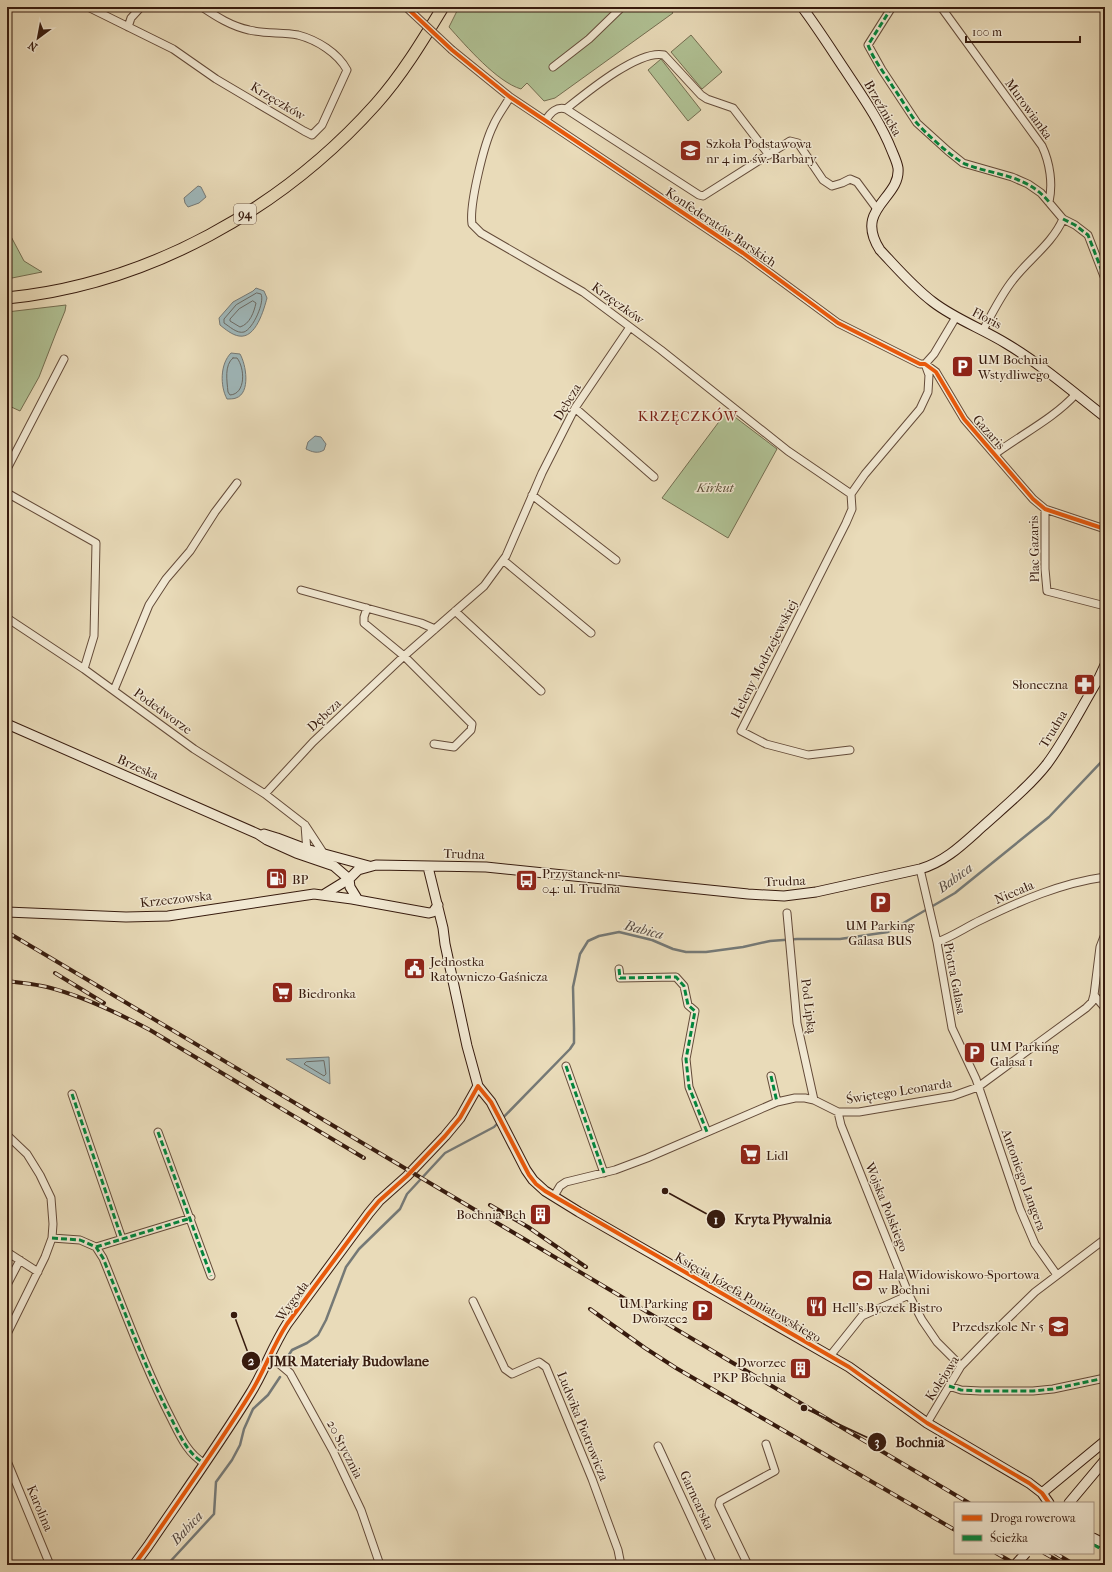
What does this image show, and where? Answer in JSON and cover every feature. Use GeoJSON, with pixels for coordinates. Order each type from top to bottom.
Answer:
{"type":"FeatureCollection","features":[{"type":"Feature","properties":{"kind":"main road","name":"94"},"geometry":{"type":"LineString","coordinates":[[7,298],[28,296],[79,285],[147,264],[177,252],[204,238],[279,192],[329,151],[377,103],[413,55],[443,7]]}},
{"type":"Feature","properties":{"kind":"main road","name":"Brzeźnicka"},"geometry":{"type":"LineString","coordinates":[[802,7],[877,118],[896,160],[898,168],[897,176],[894,184],[873,217],[872,229]]}},
{"type":"Feature","properties":{"kind":"main road","name":"Floris"},"geometry":{"type":"LineString","coordinates":[[872,229],[876,243],[920,291],[932,301],[956,317],[983,330],[1035,362],[1105,417]]}},
{"type":"Feature","properties":{"kind":"main road","name":"Trudna"},"geometry":{"type":"LineString","coordinates":[[369,866],[486,867],[748,894],[784,896],[829,890],[920,869],[939,862],[951,853],[1035,778],[1054,754],[1105,665]]}},
{"type":"Feature","properties":{"kind":"main road","name":"Brzeska"},"geometry":{"type":"LineString","coordinates":[[7,724],[258,834],[267,840],[307,854],[334,866],[349,879]]}},
{"type":"Feature","properties":{"kind":"main road","name":"Brzeska"},"geometry":{"type":"LineString","coordinates":[[307,854],[324,854],[369,866]]}},
{"type":"Feature","properties":{"kind":"main road","name":"Krzeczowska"},"geometry":{"type":"LineString","coordinates":[[323,895],[349,879],[358,870],[369,866]]}},
{"type":"Feature","properties":{"kind":"main road","name":"Księcia Józefa Poniatowskiego"},"geometry":{"type":"LineString","coordinates":[[428,867],[438,905],[467,1046],[478,1086],[491,1102],[529,1175],[536,1184],[554,1196],[868,1379],[927,1422],[1029,1483],[1042,1494],[1048,1502]]}},
{"type":"Feature","properties":{"kind":"main road"},"geometry":{"type":"LineString","coordinates":[[349,879],[350,887],[358,900]]}},
{"type":"Feature","properties":{"kind":"main road","name":"Krzeczowska"},"geometry":{"type":"LineString","coordinates":[[7,912],[126,917],[168,916],[314,894],[358,900],[429,913]]}},
{"type":"Feature","properties":{"kind":"main road"},"geometry":{"type":"LineString","coordinates":[[429,913],[433,912],[438,905]]}},
{"type":"Feature","properties":{"kind":"main road","name":"Księcia Józefa Poniatowskiego"},"geometry":{"type":"LineString","coordinates":[[429,913],[436,920],[438,929],[445,944]]}},
{"type":"Feature","properties":{"kind":"main road","name":"Wygoda"},"geometry":{"type":"LineString","coordinates":[[134,1565],[236,1416],[261,1375],[287,1324],[379,1201],[409,1175],[460,1118],[478,1086]]}},
{"type":"Feature","properties":{"kind":"main road"},"geometry":{"type":"LineString","coordinates":[[1042,1494],[1105,1441]]}},
{"type":"Feature","properties":{"kind":"main road"},"geometry":{"type":"LineString","coordinates":[[1070,1502],[1105,1460]]}},
{"type":"Feature","properties":{"kind":"main road"},"geometry":{"type":"LineString","coordinates":[[1094,1538],[1105,1544]]}},
{"type":"Feature","properties":{"kind":"main road"},"geometry":{"type":"LineString","coordinates":[[1015,1565],[1025,1554]]}},
{"type":"Feature","properties":{"kind":"street","name":"Krzęczków"},"geometry":{"type":"LineString","coordinates":[[88,7],[173,49],[216,79],[304,131],[312,135],[317,131],[322,125],[347,70],[343,63],[321,44],[306,38],[297,35],[259,32],[240,28],[222,20],[202,7]]}},
{"type":"Feature","properties":{"kind":"street"},"geometry":{"type":"LineString","coordinates":[[128,26],[131,18],[141,7]]}},
{"type":"Feature","properties":{"kind":"street","name":"Konfederatów Barskich"},"geometry":{"type":"LineString","coordinates":[[406,7],[452,50],[510,97],[743,252],[838,323],[906,358],[920,364],[925,364]]}},
{"type":"Feature","properties":{"kind":"street"},"geometry":{"type":"LineString","coordinates":[[553,67],[589,39],[622,7]]}},
{"type":"Feature","properties":{"kind":"street"},"geometry":{"type":"LineString","coordinates":[[892,7],[868,45],[882,70],[917,123],[963,163],[1012,177],[1028,184],[1042,193],[1063,219],[1075,225],[1088,235],[1105,279]]}},
{"type":"Feature","properties":{"kind":"street","name":"Murowianka"},"geometry":{"type":"LineString","coordinates":[[940,7],[1042,146],[1048,158],[1051,194],[1049,202]]}},
{"type":"Feature","properties":{"kind":"street"},"geometry":{"type":"LineString","coordinates":[[566,108],[628,64],[658,53],[664,55],[701,95],[707,99],[733,108],[769,155]]}},
{"type":"Feature","properties":{"kind":"street","name":"Krzęczków"},"geometry":{"type":"LineString","coordinates":[[510,97],[492,126],[481,163],[470,215],[472,224],[481,233],[583,292],[788,451],[851,494]]}},
{"type":"Feature","properties":{"kind":"street"},"geometry":{"type":"LineString","coordinates":[[546,120],[554,110],[562,107],[566,108],[699,195],[703,196],[790,141],[798,142],[823,180],[832,186],[850,179],[858,182],[877,209]]}},
{"type":"Feature","properties":{"kind":"street"},"geometry":{"type":"LineString","coordinates":[[983,330],[1013,279],[1054,236],[1063,219]]}},
{"type":"Feature","properties":{"kind":"street"},"geometry":{"type":"LineString","coordinates":[[851,494],[865,474],[920,409],[928,392],[929,375],[925,364],[934,354],[956,317]]}},
{"type":"Feature","properties":{"kind":"street","name":"Dębcza"},"geometry":{"type":"LineString","coordinates":[[265,794],[313,742],[404,656],[484,586],[506,556],[532,495],[575,408],[630,327]]}},
{"type":"Feature","properties":{"kind":"street"},"geometry":{"type":"LineString","coordinates":[[7,469],[64,359]]}},
{"type":"Feature","properties":{"kind":"street","name":"Gazaris"},"geometry":{"type":"LineString","coordinates":[[925,364],[936,372],[964,419],[1033,499],[1045,509]]}},
{"type":"Feature","properties":{"kind":"street"},"geometry":{"type":"LineString","coordinates":[[995,454],[1047,420],[1064,407],[1076,394]]}},
{"type":"Feature","properties":{"kind":"street"},"geometry":{"type":"LineString","coordinates":[[575,408],[654,477]]}},
{"type":"Feature","properties":{"kind":"street"},"geometry":{"type":"LineString","coordinates":[[114,690],[149,605],[166,579],[190,551],[237,483]]}},
{"type":"Feature","properties":{"kind":"street"},"geometry":{"type":"LineString","coordinates":[[7,493],[96,543],[94,636],[84,669]]}},
{"type":"Feature","properties":{"kind":"street","name":"Heleny Modrzejewskiej"},"geometry":{"type":"LineString","coordinates":[[850,750],[808,755],[766,744],[741,731],[846,523],[852,509],[851,494]]}},
{"type":"Feature","properties":{"kind":"street"},"geometry":{"type":"LineString","coordinates":[[532,495],[616,560]]}},
{"type":"Feature","properties":{"kind":"street","name":"Plac Gazaris"},"geometry":{"type":"LineString","coordinates":[[1105,530],[1045,509],[1045,561],[1047,591],[1105,606]]}},
{"type":"Feature","properties":{"kind":"street"},"geometry":{"type":"LineString","coordinates":[[503,560],[591,634]]}},
{"type":"Feature","properties":{"kind":"street"},"geometry":{"type":"LineString","coordinates":[[301,590],[421,623],[435,629]]}},
{"type":"Feature","properties":{"kind":"street"},"geometry":{"type":"LineString","coordinates":[[367,608],[364,623],[404,656],[472,724],[471,730],[454,747],[434,744]]}},
{"type":"Feature","properties":{"kind":"street"},"geometry":{"type":"LineString","coordinates":[[455,611],[541,691]]}},
{"type":"Feature","properties":{"kind":"street","name":"Podedworze"},"geometry":{"type":"LineString","coordinates":[[7,618],[114,690],[194,749],[265,794],[305,825],[324,854]]}},
{"type":"Feature","properties":{"kind":"street"},"geometry":{"type":"LineString","coordinates":[[305,825],[307,854]]}},
{"type":"Feature","properties":{"kind":"street","name":"Piotra Galasa"},"geometry":{"type":"LineString","coordinates":[[920,869],[937,942],[952,1028],[978,1087]]}},
{"type":"Feature","properties":{"kind":"street","name":"Niecała"},"geometry":{"type":"LineString","coordinates":[[937,942],[992,915],[1045,892],[1074,883],[1105,877]]}},
{"type":"Feature","properties":{"kind":"street","name":"Pod Lipką"},"geometry":{"type":"LineString","coordinates":[[787,913],[798,1023],[814,1100]]}},
{"type":"Feature","properties":{"kind":"street"},"geometry":{"type":"LineString","coordinates":[[1105,934],[1100,947],[1094,995],[1105,1008]]}},
{"type":"Feature","properties":{"kind":"street"},"geometry":{"type":"LineString","coordinates":[[619,969],[620,978],[676,977],[684,986],[688,1005],[695,1011],[686,1059],[689,1087],[707,1132]]}},
{"type":"Feature","properties":{"kind":"street","name":"Świętego Leonarda"},"geometry":{"type":"LineString","coordinates":[[554,1196],[560,1186],[566,1182],[604,1173],[647,1158],[777,1102],[796,1098],[805,1098],[814,1100],[838,1112],[859,1112],[953,1096],[978,1087],[1086,1008],[1092,1002],[1094,995]]}},
{"type":"Feature","properties":{"kind":"street"},"geometry":{"type":"LineString","coordinates":[[566,1066],[604,1173]]}},
{"type":"Feature","properties":{"kind":"street"},"geometry":{"type":"LineString","coordinates":[[771,1076],[777,1102]]}},
{"type":"Feature","properties":{"kind":"street","name":"Antoniego Langera"},"geometry":{"type":"LineString","coordinates":[[978,1087],[1020,1209],[1035,1244],[1057,1275]]}},
{"type":"Feature","properties":{"kind":"street"},"geometry":{"type":"LineString","coordinates":[[72,1094],[122,1239]]}},
{"type":"Feature","properties":{"kind":"street","name":"Wojska Polskiego"},"geometry":{"type":"LineString","coordinates":[[838,1112],[844,1132],[910,1295],[922,1320],[937,1342],[961,1366]]}},
{"type":"Feature","properties":{"kind":"street"},"geometry":{"type":"LineString","coordinates":[[158,1132],[191,1218],[211,1276]]}},
{"type":"Feature","properties":{"kind":"street"},"geometry":{"type":"LineString","coordinates":[[7,1135],[27,1154],[40,1175],[51,1198],[53,1224],[52,1238],[38,1272],[7,1334]]}},
{"type":"Feature","properties":{"kind":"street"},"geometry":{"type":"LineString","coordinates":[[96,1247],[191,1218]]}},
{"type":"Feature","properties":{"kind":"street"},"geometry":{"type":"LineString","coordinates":[[52,1238],[80,1240],[96,1247],[103,1258],[157,1391],[183,1441],[197,1459],[204,1463]]}},
{"type":"Feature","properties":{"kind":"street","name":"Kolejowa"},"geometry":{"type":"LineString","coordinates":[[927,1422],[961,1366],[1035,1292],[1105,1240]]}},
{"type":"Feature","properties":{"kind":"street"},"geometry":{"type":"LineString","coordinates":[[7,1252],[38,1272]]}},
{"type":"Feature","properties":{"kind":"street"},"geometry":{"type":"LineString","coordinates":[[7,1285],[20,1260]]}},
{"type":"Feature","properties":{"kind":"street"},"geometry":{"type":"LineString","coordinates":[[830,1356],[862,1316],[910,1295]]}},
{"type":"Feature","properties":{"kind":"street","name":"Ludwika Piotrowicza"},"geometry":{"type":"LineString","coordinates":[[473,1301],[505,1369],[512,1374],[539,1362],[546,1367],[592,1479],[618,1550],[621,1565]]}},
{"type":"Feature","properties":{"kind":"street","name":"20 Stycznia"},"geometry":{"type":"LineString","coordinates":[[270,1356],[290,1373],[333,1450],[361,1510],[380,1565]]}},
{"type":"Feature","properties":{"kind":"street"},"geometry":{"type":"LineString","coordinates":[[950,1386],[961,1390],[980,1391],[1053,1390],[1105,1378]]}},
{"type":"Feature","properties":{"kind":"street"},"geometry":{"type":"LineString","coordinates":[[748,1565],[719,1505],[720,1501],[775,1471],[766,1444]]}},
{"type":"Feature","properties":{"kind":"street","name":"Garncarska"},"geometry":{"type":"LineString","coordinates":[[658,1446],[713,1565]]}},
{"type":"Feature","properties":{"kind":"street","name":"Karolina"},"geometry":{"type":"LineString","coordinates":[[7,1461],[50,1565]]}},
{"type":"Feature","properties":{"kind":"green space"},"geometry":{"type":"Polygon","coordinates":[[[459,7],[668,7],[673,13],[555,98],[544,101],[527,83],[521,89],[502,79],[482,62],[456,35],[449,27],[459,7]]]}},
{"type":"Feature","properties":{"kind":"green space"},"geometry":{"type":"Polygon","coordinates":[[[691,35],[722,72],[702,89],[671,52],[691,35]]]}},
{"type":"Feature","properties":{"kind":"green space"},"geometry":{"type":"Polygon","coordinates":[[[661,59],[701,110],[688,121],[648,70],[661,59]]]}},
{"type":"Feature","properties":{"kind":"green space"},"geometry":{"type":"Polygon","coordinates":[[[7,229],[24,261],[42,272],[7,279],[7,229]]]}},
{"type":"Feature","properties":{"kind":"green space"},"geometry":{"type":"Polygon","coordinates":[[[66,305],[39,377],[20,411],[7,405],[7,312],[66,305]]]}},
{"type":"Feature","properties":{"kind":"green space","name":"Kirkut"},"geometry":{"type":"Polygon","coordinates":[[[727,411],[777,449],[728,538],[662,498],[727,411]]]}},
{"type":"Feature","properties":{"kind":"water"},"geometry":{"type":"Polygon","coordinates":[[[198,186],[201,187],[206,197],[199,203],[188,207],[184,198],[198,186]]]}},
{"type":"Feature","properties":{"kind":"water"},"geometry":{"type":"Polygon","coordinates":[[[256,288],[264,291],[267,298],[264,309],[255,328],[245,336],[239,336],[229,332],[220,325],[219,318],[233,302],[256,288]]]}},
{"type":"Feature","properties":{"kind":"water"},"geometry":{"type":"Polygon","coordinates":[[[231,353],[240,354],[244,364],[246,378],[244,390],[241,395],[235,398],[227,399],[223,388],[222,375],[227,358],[231,353]]]}},
{"type":"Feature","properties":{"kind":"water"},"geometry":{"type":"Polygon","coordinates":[[[315,436],[321,437],[326,444],[324,450],[320,452],[306,449],[308,442],[315,436]]]}},
{"type":"Feature","properties":{"kind":"water"},"geometry":{"type":"Polygon","coordinates":[[[329,1057],[330,1084],[286,1059],[329,1057]]]}},
{"type":"Feature","properties":{"kind":"waterway","name":"Babica"},"geometry":{"type":"LineString","coordinates":[[285,1361],[292,1350],[307,1343],[318,1335],[326,1320],[346,1267],[359,1249],[400,1209],[407,1194],[445,1153],[494,1127],[570,1049],[574,1043],[573,987],[580,954],[588,941],[599,936],[619,932],[652,940],[673,949],[686,952],[706,952],[743,947],[770,941],[797,939],[840,939],[888,932],[955,893],[1049,817],[1105,758]]}},
{"type":"Feature","properties":{"kind":"waterway","name":"Babica"},"geometry":{"type":"LineString","coordinates":[[167,1565],[214,1514],[216,1482],[232,1460],[240,1445],[244,1429],[253,1409],[268,1395],[280,1377]]}},
{"type":"Feature","properties":{"kind":"railway"},"geometry":{"type":"LineString","coordinates":[[7,932],[967,1502]]}},
{"type":"Feature","properties":{"kind":"railway"},"geometry":{"type":"LineString","coordinates":[[55,973],[104,1003]]}},
{"type":"Feature","properties":{"kind":"railway"},"geometry":{"type":"LineString","coordinates":[[7,981],[42,986],[60,991],[87,1000],[125,1017],[150,1030],[364,1158]]}},
{"type":"Feature","properties":{"kind":"railway"},"geometry":{"type":"LineString","coordinates":[[490,1205],[528,1227],[586,1267]]}},
{"type":"Feature","properties":{"kind":"railway"},"geometry":{"type":"LineString","coordinates":[[590,1309],[676,1368],[954,1529]]}},
{"type":"Feature","properties":{"kind":"railway"},"geometry":{"type":"LineString","coordinates":[[998,1554],[1017,1565]]}},
{"type":"Feature","properties":{"kind":"railway"},"geometry":{"type":"LineString","coordinates":[[1046,1554],[1060,1562]]}},
{"type":"Feature","properties":{"kind":"railway"},"geometry":{"type":"LineString","coordinates":[[1057,1554],[1075,1565]]}},
{"type":"Feature","properties":{"kind":"marked path"},"geometry":{"type":"LineString","coordinates":[[892,7],[868,45],[876,61],[916,122],[939,145],[960,161],[977,168],[1010,177],[1031,186],[1049,202]]}},
{"type":"Feature","properties":{"kind":"marked path"},"geometry":{"type":"LineString","coordinates":[[1063,219],[1075,225],[1088,235],[1105,279]]}},
{"type":"Feature","properties":{"kind":"marked path"},"geometry":{"type":"LineString","coordinates":[[619,969],[620,978],[676,977],[684,986],[688,1005],[695,1011],[686,1059],[689,1087],[707,1132]]}},
{"type":"Feature","properties":{"kind":"marked path"},"geometry":{"type":"LineString","coordinates":[[566,1066],[604,1173]]}},
{"type":"Feature","properties":{"kind":"marked path"},"geometry":{"type":"LineString","coordinates":[[771,1076],[777,1102]]}},
{"type":"Feature","properties":{"kind":"marked path"},"geometry":{"type":"LineString","coordinates":[[72,1094],[122,1239]]}},
{"type":"Feature","properties":{"kind":"marked path"},"geometry":{"type":"LineString","coordinates":[[158,1132],[211,1276]]}},
{"type":"Feature","properties":{"kind":"marked path"},"geometry":{"type":"LineString","coordinates":[[96,1247],[191,1218]]}},
{"type":"Feature","properties":{"kind":"marked path"},"geometry":{"type":"LineString","coordinates":[[52,1238],[80,1240],[96,1247],[103,1258],[144,1360],[162,1400],[181,1438],[193,1455],[204,1463]]}},
{"type":"Feature","properties":{"kind":"marked path"},"geometry":{"type":"LineString","coordinates":[[949,1386],[961,1390],[1033,1391],[1053,1389],[1105,1378]]}},
{"type":"Feature","properties":{"kind":"marked path"},"geometry":{"type":"LineString","coordinates":[[1094,1545],[1105,1551]]}},
{"type":"Feature","properties":{"kind":"cycle path"},"geometry":{"type":"LineString","coordinates":[[406,7],[452,50],[510,97],[743,253],[838,323],[920,364],[925,364],[936,372],[964,419],[1033,499],[1045,509],[1105,529]]}},
{"type":"Feature","properties":{"kind":"cycle path"},"geometry":{"type":"LineString","coordinates":[[134,1565],[200,1471],[238,1413],[255,1386],[287,1324],[379,1201],[407,1176],[460,1118],[478,1086],[491,1102],[529,1175],[536,1184],[545,1191],[849,1367],[927,1423],[1029,1483],[1042,1493],[1048,1502]]}},
{"type":"Feature","properties":{"kind":"place","name":"Szkoła Podstawowa nr 4 im. św. Barbary"},"geometry":{"type":"Point","coordinates":[690,150]}},
{"type":"Feature","properties":{"kind":"place","name":"UM Bochnia Wstydliwego"},"geometry":{"type":"Point","coordinates":[962,366]}},
{"type":"Feature","properties":{"kind":"place","name":"Słoneczna"},"geometry":{"type":"Point","coordinates":[1084,684]}},
{"type":"Feature","properties":{"kind":"place","name":"BP"},"geometry":{"type":"Point","coordinates":[276,879]}},
{"type":"Feature","properties":{"kind":"place","name":"Przystanek nr 04: ul. Trudna"},"geometry":{"type":"Point","coordinates":[526,880]}},
{"type":"Feature","properties":{"kind":"place","name":"UM Parking Galasa BUS"},"geometry":{"type":"Point","coordinates":[880,903]}},
{"type":"Feature","properties":{"kind":"place","name":"Jednostka Ratowniczo-Gaśnicza"},"geometry":{"type":"Point","coordinates":[415,968]}},
{"type":"Feature","properties":{"kind":"place","name":"Biedronka"},"geometry":{"type":"Point","coordinates":[282,993]}},
{"type":"Feature","properties":{"kind":"place","name":"UM Parking Galasa 1"},"geometry":{"type":"Point","coordinates":[975,1053]}},
{"type":"Feature","properties":{"kind":"place","name":"Lidl"},"geometry":{"type":"Point","coordinates":[750,1155]}},
{"type":"Feature","properties":{"kind":"place","name":"Kryta Pływalnia"},"geometry":{"type":"Point","coordinates":[665,1191]}},
{"type":"Feature","properties":{"kind":"place","name":"Bochnia Bch"},"geometry":{"type":"Point","coordinates":[541,1214]}},
{"type":"Feature","properties":{"kind":"place","name":"Hala Widowiskowo-Sportowa w Bochni"},"geometry":{"type":"Point","coordinates":[862,1281]}},
{"type":"Feature","properties":{"kind":"place","name":"Hell's Byczek Bistro"},"geometry":{"type":"Point","coordinates":[817,1307]}},
{"type":"Feature","properties":{"kind":"place","name":"UM Parking Dworzec2"},"geometry":{"type":"Point","coordinates":[703,1310]}},
{"type":"Feature","properties":{"kind":"place","name":"JMR Materiały Budowlane"},"geometry":{"type":"Point","coordinates":[234,1315]}},
{"type":"Feature","properties":{"kind":"place","name":"Przedszkole Nr 5"},"geometry":{"type":"Point","coordinates":[1059,1326]}},
{"type":"Feature","properties":{"kind":"place","name":"Dworzec PKP Bochnia"},"geometry":{"type":"Point","coordinates":[801,1369]}},
{"type":"Feature","properties":{"kind":"place","name":"Bochnia"},"geometry":{"type":"Point","coordinates":[804,1408]}},
{"type":"Feature","properties":{"kind":"district","name":"KRZĘCZKÓW"},"geometry":{"type":"Point","coordinates":[688,416]}}]}
